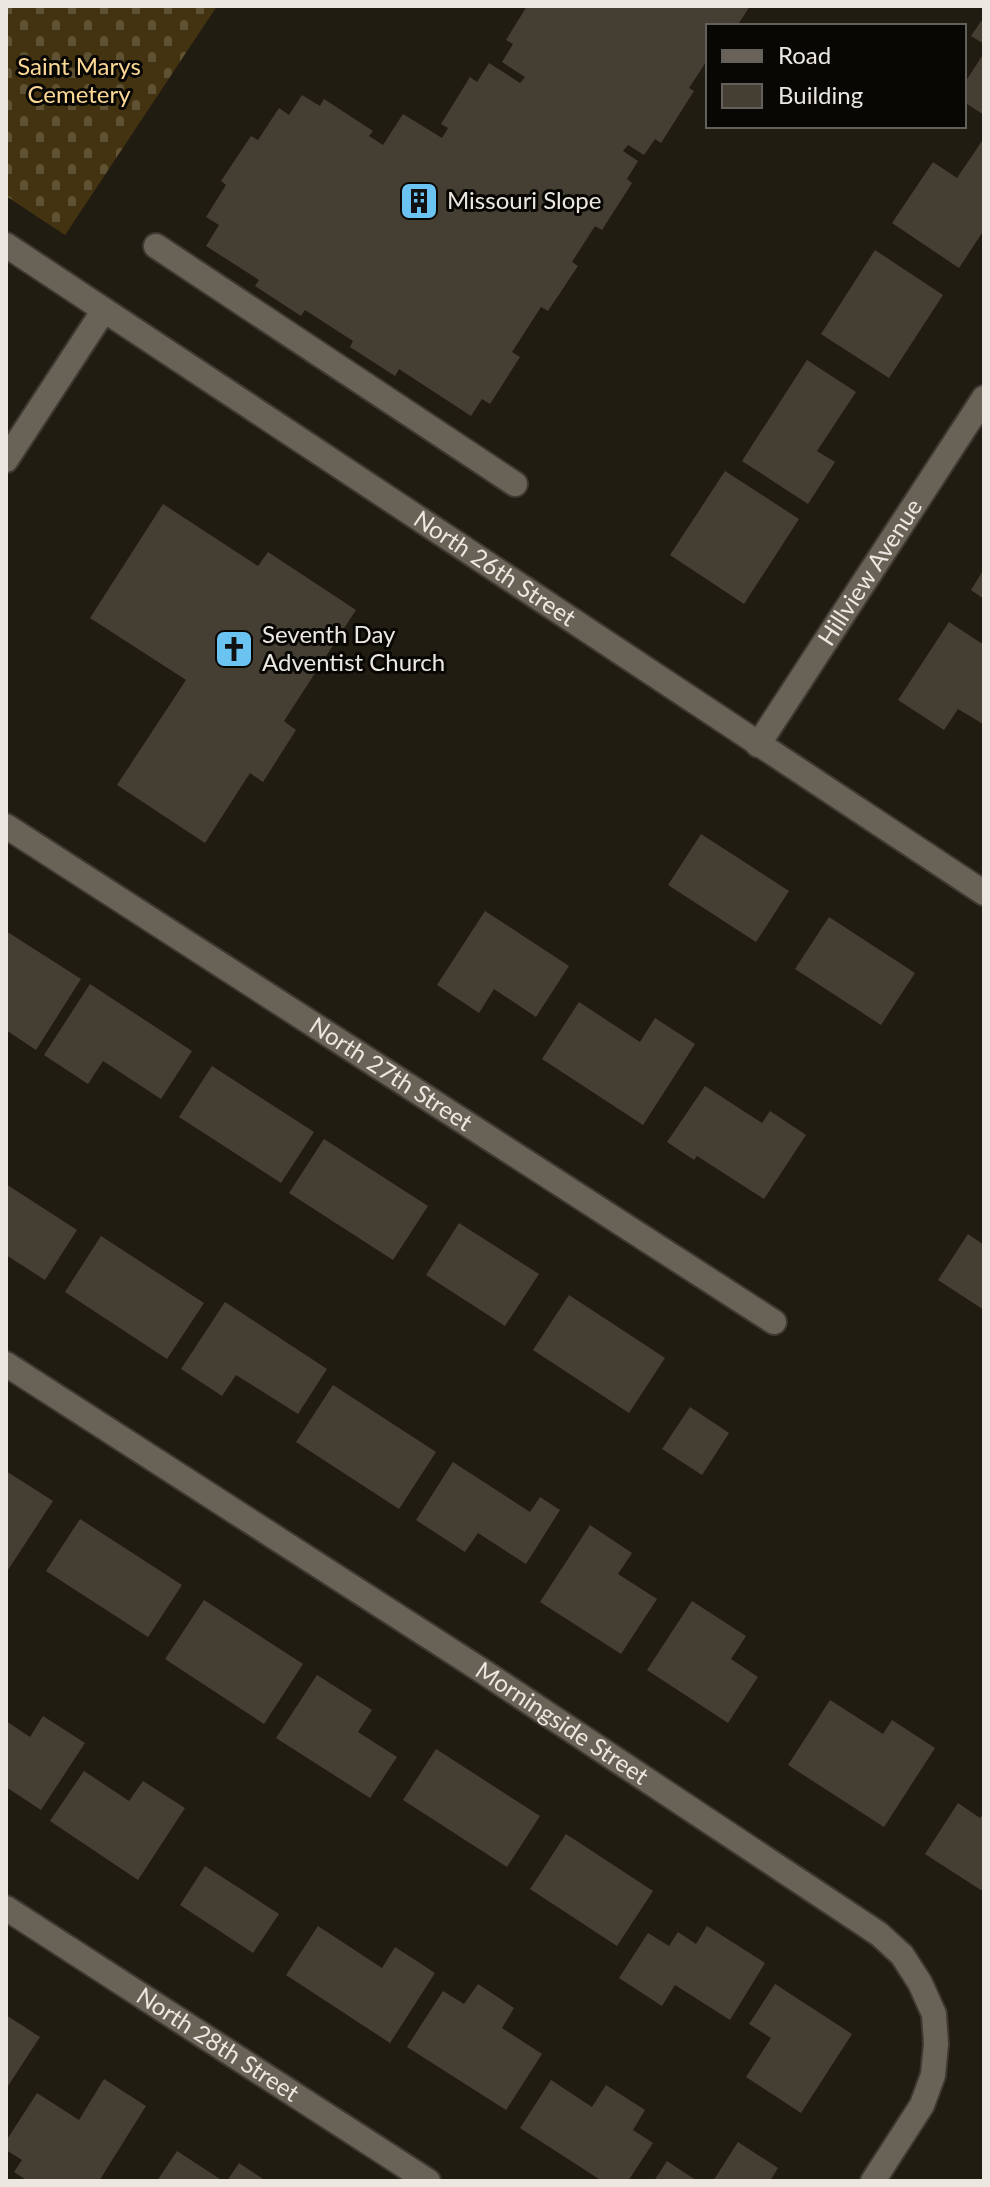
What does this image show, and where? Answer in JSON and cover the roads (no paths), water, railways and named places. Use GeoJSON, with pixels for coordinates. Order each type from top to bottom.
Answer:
{"type":"FeatureCollection","features":[{"type":"Feature","properties":{"kind":"street","name":"North 26th Street"},"geometry":{"type":"LineString","coordinates":[[6,245],[984,893]]}},
{"type":"Feature","properties":{"kind":"street"},"geometry":{"type":"LineString","coordinates":[[156,246],[515,484]]}},
{"type":"Feature","properties":{"kind":"street"},"geometry":{"type":"LineString","coordinates":[[6,460],[104,310]]}},
{"type":"Feature","properties":{"kind":"street","name":"Hillview Avenue"},"geometry":{"type":"LineString","coordinates":[[758,745],[984,398]]}},
{"type":"Feature","properties":{"kind":"street","name":"North 27th Street"},"geometry":{"type":"LineString","coordinates":[[6,826],[774,1322]]}},
{"type":"Feature","properties":{"kind":"street","name":"Morningside Street"},"geometry":{"type":"LineString","coordinates":[[6,1364],[497,1680],[879,1934],[902,1955],[920,1983],[934,2014],[936,2044],[933,2075],[922,2105],[873,2181]]}},
{"type":"Feature","properties":{"kind":"street","name":"North 28th Street"},"geometry":{"type":"LineString","coordinates":[[6,1908],[428,2181]]}},
{"type":"Feature","properties":{"kind":"place","name":"Missouri Slope"},"geometry":{"type":"Point","coordinates":[419,201]}},
{"type":"Feature","properties":{"kind":"place","name":"Seventh Day Adventist Church"},"geometry":{"type":"Point","coordinates":[234,649]}},
{"type":"Feature","properties":{"kind":"park label","name":"Saint Marys Cemetery"},"geometry":{"type":"Point","coordinates":[79,81]}}]}
